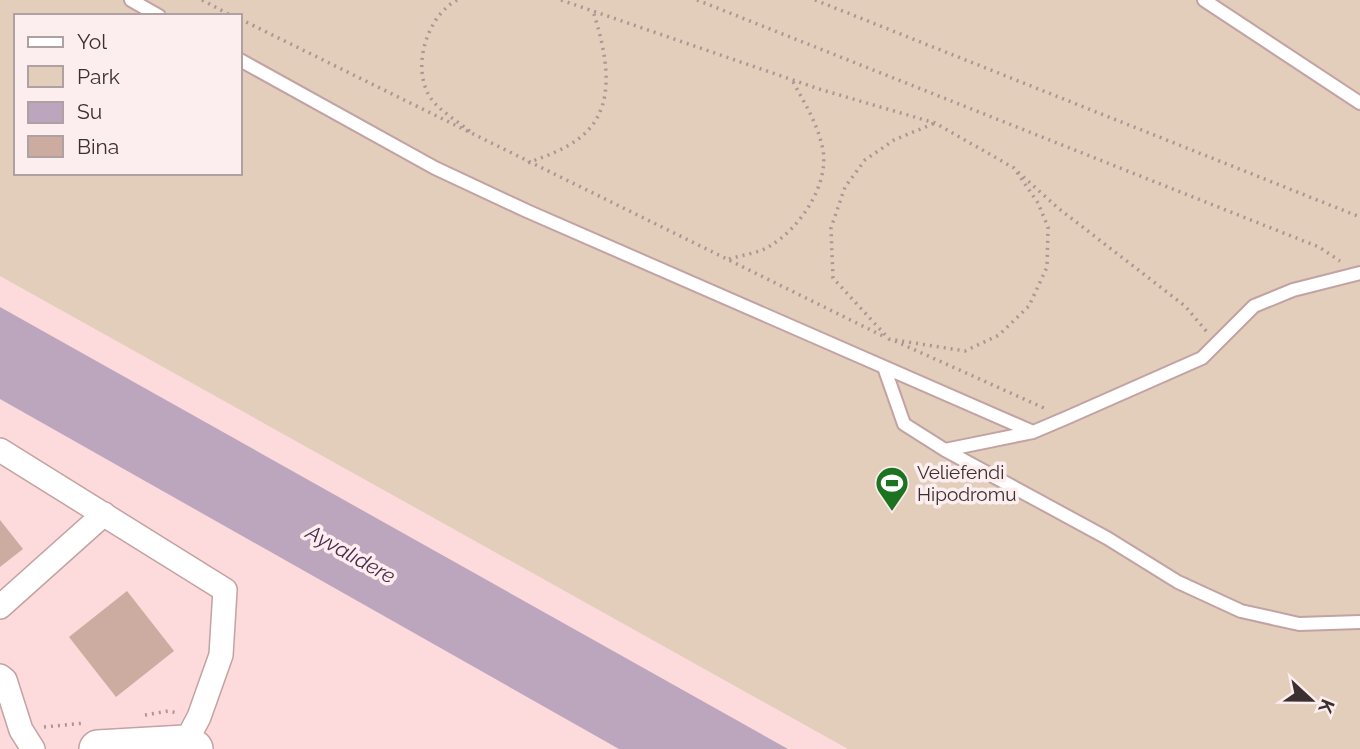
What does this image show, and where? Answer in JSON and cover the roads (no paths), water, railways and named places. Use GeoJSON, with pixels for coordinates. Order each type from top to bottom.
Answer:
{"type":"FeatureCollection","features":[{"type":"Feature","properties":{"kind":"main road"},"geometry":{"type":"LineString","coordinates":[[98,749],[187,747]]}},
{"type":"Feature","properties":{"kind":"street"},"geometry":{"type":"LineString","coordinates":[[0,450],[225,590],[221,655],[187,747]]}},
{"type":"Feature","properties":{"kind":"street"},"geometry":{"type":"LineString","coordinates":[[0,607],[104,514]]}},
{"type":"Feature","properties":{"kind":"street"},"geometry":{"type":"LineString","coordinates":[[0,676],[5,680],[22,730],[33,749]]}},
{"type":"Feature","properties":{"kind":"lane"},"geometry":{"type":"LineString","coordinates":[[131,0],[156,14]]}},
{"type":"Feature","properties":{"kind":"lane"},"geometry":{"type":"LineString","coordinates":[[1204,0],[1360,103]]}},
{"type":"Feature","properties":{"kind":"lane"},"geometry":{"type":"LineString","coordinates":[[242,61],[435,168],[1033,432]]}},
{"type":"Feature","properties":{"kind":"lane"},"geometry":{"type":"LineString","coordinates":[[945,450],[1033,432],[1066,418],[1202,358],[1254,306],[1293,290],[1359,274]]}},
{"type":"Feature","properties":{"kind":"lane"},"geometry":{"type":"LineString","coordinates":[[884,367],[904,424],[945,450],[1107,538],[1178,582],[1241,611],[1299,624],[1360,622]]}},
{"type":"Feature","properties":{"kind":"water","name":"Ayvalıdere"},"geometry":{"type":"Polygon","coordinates":[[[0,307],[788,749],[619,749],[0,399],[0,307]]]}},
{"type":"Feature","properties":{"kind":"place","name":"Veliefendi Hipodromu"},"geometry":{"type":"Point","coordinates":[892,513]}}]}
